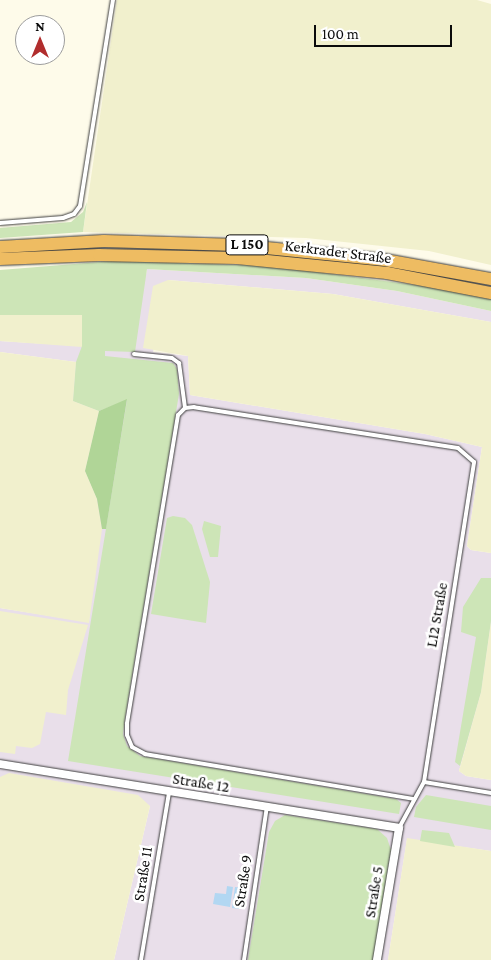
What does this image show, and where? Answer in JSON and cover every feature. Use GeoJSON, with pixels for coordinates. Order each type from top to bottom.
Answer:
{"type":"FeatureCollection","features":[{"type":"Feature","properties":{"kind":"highway","name":"Kerkrader Straße"},"geometry":{"type":"LineString","coordinates":[[0,246],[104,241],[237,245],[385,260],[491,279]]}},
{"type":"Feature","properties":{"kind":"highway","name":"Kerkrader Straße"},"geometry":{"type":"LineString","coordinates":[[0,259],[100,254],[237,258],[387,274],[491,293]]}},
{"type":"Feature","properties":{"kind":"street","name":"Straße 12"},"geometry":{"type":"LineString","coordinates":[[0,764],[398,828]]}},
{"type":"Feature","properties":{"kind":"street","name":"Straße 5"},"geometry":{"type":"LineString","coordinates":[[377,960],[398,828]]}},
{"type":"Feature","properties":{"kind":"lane"},"geometry":{"type":"LineString","coordinates":[[0,223],[63,218],[74,214],[80,206],[113,0]]}},
{"type":"Feature","properties":{"kind":"lane"},"geometry":{"type":"LineString","coordinates":[[134,354],[172,358],[179,364],[185,408],[178,415],[127,724],[127,735],[132,747],[145,754],[414,799]]}},
{"type":"Feature","properties":{"kind":"lane","name":"L12 Straße"},"geometry":{"type":"LineString","coordinates":[[185,408],[194,406],[458,448],[474,462],[424,782]]}},
{"type":"Feature","properties":{"kind":"lane"},"geometry":{"type":"LineString","coordinates":[[398,828],[424,782],[491,793]]}},
{"type":"Feature","properties":{"kind":"lane","name":"Straße 11"},"geometry":{"type":"LineString","coordinates":[[141,960],[169,792]]}},
{"type":"Feature","properties":{"kind":"lane","name":"Straße 9"},"geometry":{"type":"LineString","coordinates":[[244,960],[267,806]]}},
{"type":"Feature","properties":{"kind":"shaded area"},"geometry":{"type":"Polygon","coordinates":[[[147,269],[306,278],[397,291],[491,311],[491,322],[333,294],[168,280],[153,352],[188,356],[190,395],[425,434],[482,447],[467,546],[471,550],[491,553],[491,621],[481,692],[459,771],[466,776],[491,780],[491,851],[407,839],[388,960],[114,960],[150,806],[0,777],[0,608],[89,622],[97,499],[85,471],[99,411],[73,401],[76,362],[0,352],[0,341],[81,346],[82,315],[0,315],[146,275],[147,269]]]}},
{"type":"Feature","properties":{"kind":"green space"},"geometry":{"type":"Polygon","coordinates":[[[117,0],[477,0],[491,4],[491,265],[429,251],[306,238],[83,232],[117,0]]]}},
{"type":"Feature","properties":{"kind":"green space"},"geometry":{"type":"Polygon","coordinates":[[[87,202],[83,232],[0,238],[0,228],[71,222],[83,212],[87,202]]]}},
{"type":"Feature","properties":{"kind":"green space"},"geometry":{"type":"Polygon","coordinates":[[[112,261],[270,266],[438,288],[491,299],[491,311],[397,291],[306,278],[147,269],[135,352],[105,351],[105,356],[173,363],[177,369],[179,394],[125,718],[123,734],[127,746],[140,756],[396,799],[401,803],[399,814],[68,761],[127,400],[99,411],[73,401],[76,362],[82,346],[82,315],[0,315],[0,270],[112,261]]]}},
{"type":"Feature","properties":{"kind":"green space"},"geometry":{"type":"Polygon","coordinates":[[[168,280],[333,294],[491,322],[491,553],[471,550],[467,546],[482,447],[425,434],[190,395],[188,356],[143,348],[153,286],[168,280]]]}},
{"type":"Feature","properties":{"kind":"green space"},"geometry":{"type":"Polygon","coordinates":[[[0,315],[82,315],[82,347],[0,341],[0,315]]]}},
{"type":"Feature","properties":{"kind":"green space"},"geometry":{"type":"Polygon","coordinates":[[[0,352],[76,362],[73,401],[99,411],[85,471],[97,499],[102,529],[89,623],[0,608],[0,352]]]}},
{"type":"Feature","properties":{"kind":"green space"},"geometry":{"type":"Polygon","coordinates":[[[127,399],[106,529],[102,529],[97,499],[85,471],[99,411],[127,399]]]}},
{"type":"Feature","properties":{"kind":"green space"},"geometry":{"type":"Polygon","coordinates":[[[173,516],[185,518],[192,525],[210,582],[206,623],[151,614],[167,518],[173,516]]]}},
{"type":"Feature","properties":{"kind":"green space"},"geometry":{"type":"Polygon","coordinates":[[[204,521],[221,526],[218,557],[210,557],[202,529],[204,521]]]}},
{"type":"Feature","properties":{"kind":"green space"},"geometry":{"type":"Polygon","coordinates":[[[481,578],[491,578],[491,621],[481,692],[460,766],[455,762],[476,637],[461,632],[463,607],[481,578]]]}},
{"type":"Feature","properties":{"kind":"green space"},"geometry":{"type":"Polygon","coordinates":[[[0,611],[88,625],[68,690],[66,715],[46,712],[40,744],[32,748],[16,746],[15,754],[0,752],[0,611]]]}},
{"type":"Feature","properties":{"kind":"green space"},"geometry":{"type":"Polygon","coordinates":[[[491,621],[491,780],[466,776],[459,771],[481,692],[491,621]]]}},
{"type":"Feature","properties":{"kind":"green space"},"geometry":{"type":"Polygon","coordinates":[[[9,773],[138,795],[150,806],[114,960],[0,960],[0,777],[9,773]]]}},
{"type":"Feature","properties":{"kind":"green space"},"geometry":{"type":"Polygon","coordinates":[[[426,795],[491,806],[491,830],[414,817],[416,807],[426,795]]]}},
{"type":"Feature","properties":{"kind":"green space"},"geometry":{"type":"Polygon","coordinates":[[[285,815],[377,829],[387,838],[391,850],[373,960],[248,960],[269,832],[275,821],[285,815]]]}},
{"type":"Feature","properties":{"kind":"green space"},"geometry":{"type":"Polygon","coordinates":[[[422,830],[449,833],[455,847],[420,841],[422,830]]]}},
{"type":"Feature","properties":{"kind":"green space"},"geometry":{"type":"Polygon","coordinates":[[[407,838],[491,851],[491,960],[388,960],[407,838]]]}},
{"type":"Feature","properties":{"kind":"water"},"geometry":{"type":"Polygon","coordinates":[[[227,886],[233,887],[230,907],[213,904],[215,893],[226,894],[227,886]]]}},
{"type":"Feature","properties":{"kind":"water"},"geometry":{"type":"Polygon","coordinates":[[[235,887],[243,888],[240,909],[232,908],[235,887]]]}}]}
